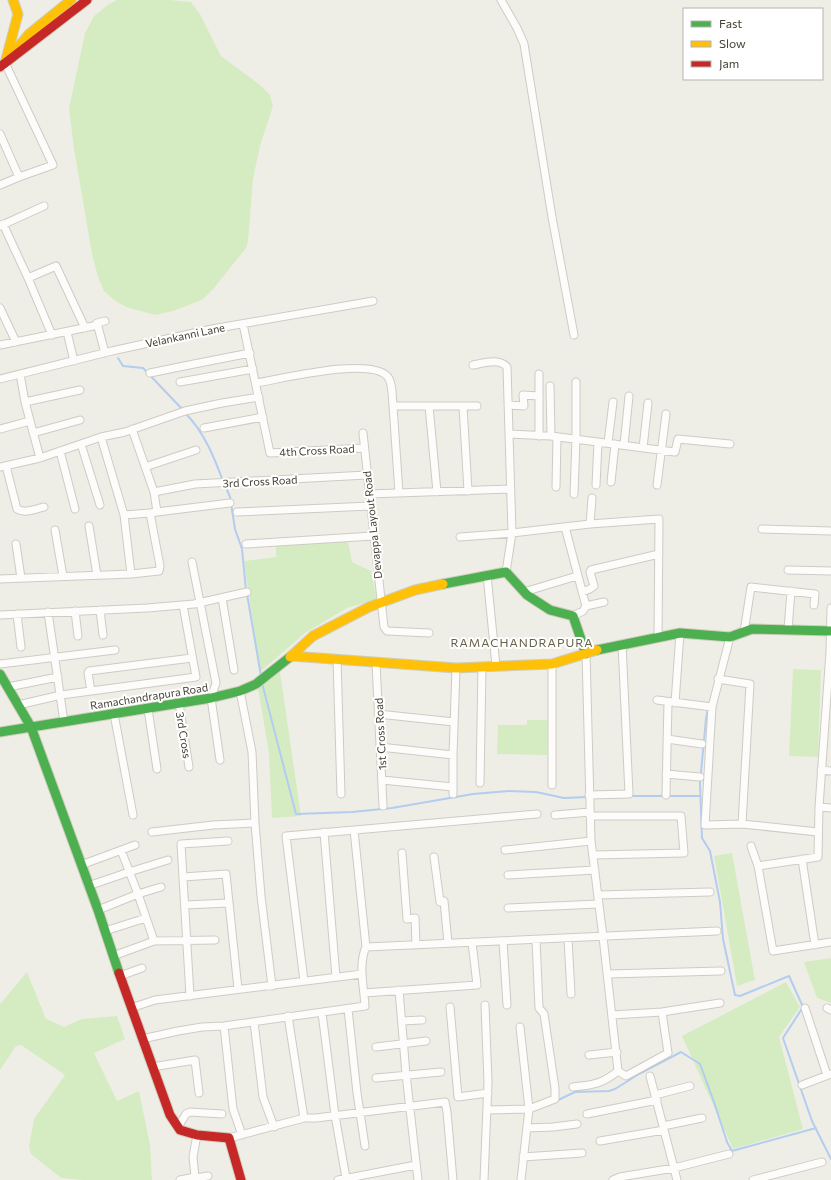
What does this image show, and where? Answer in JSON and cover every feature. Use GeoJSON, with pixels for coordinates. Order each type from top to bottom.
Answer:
{"type":"FeatureCollection","features":[{"type":"Feature","properties":{"kind":"street"},"geometry":{"type":"LineString","coordinates":[[0,185],[53,165],[3,65],[18,14],[13,0]]}},
{"type":"Feature","properties":{"kind":"street"},"geometry":{"type":"LineString","coordinates":[[3,65],[28,34],[71,0]]}},
{"type":"Feature","properties":{"kind":"street"},"geometry":{"type":"LineString","coordinates":[[3,65],[87,0]]}},
{"type":"Feature","properties":{"kind":"street"},"geometry":{"type":"LineString","coordinates":[[501,0],[517,28],[524,44],[552,217],[574,335]]}},
{"type":"Feature","properties":{"kind":"street"},"geometry":{"type":"LineString","coordinates":[[0,134],[20,177]]}},
{"type":"Feature","properties":{"kind":"street"},"geometry":{"type":"LineString","coordinates":[[44,206],[2,225],[28,278],[52,335]]}},
{"type":"Feature","properties":{"kind":"street"},"geometry":{"type":"LineString","coordinates":[[28,278],[56,266],[85,328]]}},
{"type":"Feature","properties":{"kind":"street","name":"Velankanni Lane"},"geometry":{"type":"LineString","coordinates":[[0,379],[105,353],[204,331],[373,300]]}},
{"type":"Feature","properties":{"kind":"street"},"geometry":{"type":"LineString","coordinates":[[0,308],[16,342]]}},
{"type":"Feature","properties":{"kind":"street"},"geometry":{"type":"LineString","coordinates":[[105,321],[97,323],[105,353]]}},
{"type":"Feature","properties":{"kind":"street"},"geometry":{"type":"LineString","coordinates":[[204,428],[263,417],[243,324]]}},
{"type":"Feature","properties":{"kind":"street"},"geometry":{"type":"LineString","coordinates":[[0,345],[93,326]]}},
{"type":"Feature","properties":{"kind":"street"},"geometry":{"type":"LineString","coordinates":[[67,332],[74,361]]}},
{"type":"Feature","properties":{"kind":"street"},"geometry":{"type":"LineString","coordinates":[[150,373],[250,353]]}},
{"type":"Feature","properties":{"kind":"street"},"geometry":{"type":"LineString","coordinates":[[473,365],[499,361],[507,368],[512,533],[506,572],[526,595],[550,610],[573,616],[586,654],[591,841],[604,937],[618,1071]]}},
{"type":"Feature","properties":{"kind":"street"},"geometry":{"type":"LineString","coordinates":[[256,383],[342,368],[366,368],[375,370],[386,376],[389,380],[392,391],[399,493]]}},
{"type":"Feature","properties":{"kind":"street"},"geometry":{"type":"LineString","coordinates":[[180,382],[253,369]]}},
{"type":"Feature","properties":{"kind":"street"},"geometry":{"type":"LineString","coordinates":[[20,374],[25,402],[40,458]]}},
{"type":"Feature","properties":{"kind":"street"},"geometry":{"type":"LineString","coordinates":[[539,374],[539,436]]}},
{"type":"Feature","properties":{"kind":"street"},"geometry":{"type":"LineString","coordinates":[[574,494],[576,382]]}},
{"type":"Feature","properties":{"kind":"street"},"geometry":{"type":"LineString","coordinates":[[550,386],[556,486]]}},
{"type":"Feature","properties":{"kind":"street"},"geometry":{"type":"LineString","coordinates":[[25,402],[80,390]]}},
{"type":"Feature","properties":{"kind":"street"},"geometry":{"type":"LineString","coordinates":[[508,405],[524,406],[524,395],[539,396]]}},
{"type":"Feature","properties":{"kind":"street"},"geometry":{"type":"LineString","coordinates":[[624,445],[629,396]]}},
{"type":"Feature","properties":{"kind":"street"},"geometry":{"type":"LineString","coordinates":[[44,507],[27,511],[20,511],[17,509],[3,466],[40,458],[101,437],[132,430],[186,411],[259,397]]}},
{"type":"Feature","properties":{"kind":"street"},"geometry":{"type":"LineString","coordinates":[[611,482],[613,402]]}},
{"type":"Feature","properties":{"kind":"street"},"geometry":{"type":"LineString","coordinates":[[643,448],[648,403]]}},
{"type":"Feature","properties":{"kind":"street"},"geometry":{"type":"LineString","coordinates":[[393,406],[477,406]]}},
{"type":"Feature","properties":{"kind":"street"},"geometry":{"type":"LineString","coordinates":[[429,406],[437,492]]}},
{"type":"Feature","properties":{"kind":"street"},"geometry":{"type":"LineString","coordinates":[[463,406],[468,491]]}},
{"type":"Feature","properties":{"kind":"street"},"geometry":{"type":"LineString","coordinates":[[657,485],[666,414]]}},
{"type":"Feature","properties":{"kind":"street","name":"4th Cross Road"},"geometry":{"type":"LineString","coordinates":[[263,417],[270,453],[364,448]]}},
{"type":"Feature","properties":{"kind":"street"},"geometry":{"type":"LineString","coordinates":[[33,433],[80,420]]}},
{"type":"Feature","properties":{"kind":"street"},"geometry":{"type":"LineString","coordinates":[[0,429],[30,421]]}},
{"type":"Feature","properties":{"kind":"street"},"geometry":{"type":"LineString","coordinates":[[0,579],[131,574],[157,572],[160,569],[154,513],[154,492],[132,430]]}},
{"type":"Feature","properties":{"kind":"street","name":"Devappa Layout Road"},"geometry":{"type":"LineString","coordinates":[[363,433],[373,536],[385,630],[430,633]]}},
{"type":"Feature","properties":{"kind":"street"},"geometry":{"type":"LineString","coordinates":[[509,434],[554,436],[675,452],[678,440],[730,444]]}},
{"type":"Feature","properties":{"kind":"street"},"geometry":{"type":"LineString","coordinates":[[101,437],[124,516],[131,574]]}},
{"type":"Feature","properties":{"kind":"street"},"geometry":{"type":"LineString","coordinates":[[596,485],[598,442]]}},
{"type":"Feature","properties":{"kind":"street"},"geometry":{"type":"LineString","coordinates":[[81,444],[100,505]]}},
{"type":"Feature","properties":{"kind":"street"},"geometry":{"type":"LineString","coordinates":[[145,467],[196,450]]}},
{"type":"Feature","properties":{"kind":"street"},"geometry":{"type":"LineString","coordinates":[[60,451],[75,509]]}},
{"type":"Feature","properties":{"kind":"street","name":"3rd Cross Road"},"geometry":{"type":"LineString","coordinates":[[154,492],[195,484],[367,475]]}},
{"type":"Feature","properties":{"kind":"street"},"geometry":{"type":"LineString","coordinates":[[369,494],[510,490]]}},
{"type":"Feature","properties":{"kind":"street"},"geometry":{"type":"LineString","coordinates":[[590,524],[592,498]]}},
{"type":"Feature","properties":{"kind":"street"},"geometry":{"type":"LineString","coordinates":[[124,516],[230,503]]}},
{"type":"Feature","properties":{"kind":"street"},"geometry":{"type":"LineString","coordinates":[[237,512],[370,506]]}},
{"type":"Feature","properties":{"kind":"street"},"geometry":{"type":"LineString","coordinates":[[460,537],[590,524],[659,519],[658,638]]}},
{"type":"Feature","properties":{"kind":"street"},"geometry":{"type":"LineString","coordinates":[[89,526],[97,575]]}},
{"type":"Feature","properties":{"kind":"street"},"geometry":{"type":"LineString","coordinates":[[565,527],[586,606]]}},
{"type":"Feature","properties":{"kind":"street"},"geometry":{"type":"LineString","coordinates":[[56,530],[63,576]]}},
{"type":"Feature","properties":{"kind":"street"},"geometry":{"type":"LineString","coordinates":[[762,530],[831,532]]}},
{"type":"Feature","properties":{"kind":"street"},"geometry":{"type":"LineString","coordinates":[[246,544],[373,536]]}},
{"type":"Feature","properties":{"kind":"street"},"geometry":{"type":"LineString","coordinates":[[16,544],[21,578]]}},
{"type":"Feature","properties":{"kind":"street"},"geometry":{"type":"LineString","coordinates":[[582,592],[594,586],[590,572],[591,570],[659,554]]}},
{"type":"Feature","properties":{"kind":"street"},"geometry":{"type":"LineString","coordinates":[[192,562],[216,683],[211,698],[220,760]]}},
{"type":"Feature","properties":{"kind":"street"},"geometry":{"type":"LineString","coordinates":[[788,570],[831,570]]}},
{"type":"Feature","properties":{"kind":"street","name":"Ramachandrapura Road"},"geometry":{"type":"LineString","coordinates":[[0,732],[148,709],[211,698],[240,691],[256,684],[313,636],[369,607],[415,590],[506,572]]}},
{"type":"Feature","properties":{"kind":"street"},"geometry":{"type":"LineString","coordinates":[[487,575],[496,666]]}},
{"type":"Feature","properties":{"kind":"street"},"geometry":{"type":"LineString","coordinates":[[524,592],[578,576]]}},
{"type":"Feature","properties":{"kind":"street"},"geometry":{"type":"LineString","coordinates":[[744,632],[751,587],[815,594],[814,605]]}},
{"type":"Feature","properties":{"kind":"street"},"geometry":{"type":"LineString","coordinates":[[0,615],[183,605],[201,603],[247,592]]}},
{"type":"Feature","properties":{"kind":"street"},"geometry":{"type":"LineString","coordinates":[[788,629],[791,592]]}},
{"type":"Feature","properties":{"kind":"street"},"geometry":{"type":"LineString","coordinates":[[222,598],[234,670]]}},
{"type":"Feature","properties":{"kind":"street"},"geometry":{"type":"LineString","coordinates":[[573,616],[583,611],[586,606],[604,602]]}},
{"type":"Feature","properties":{"kind":"street"},"geometry":{"type":"LineString","coordinates":[[18,705],[61,695],[196,677],[183,605]]}},
{"type":"Feature","properties":{"kind":"street"},"geometry":{"type":"LineString","coordinates":[[758,866],[818,857],[821,770],[828,725],[831,608]]}},
{"type":"Feature","properties":{"kind":"street"},"geometry":{"type":"LineString","coordinates":[[100,610],[103,635]]}},
{"type":"Feature","properties":{"kind":"street"},"geometry":{"type":"LineString","coordinates":[[75,611],[78,636]]}},
{"type":"Feature","properties":{"kind":"street"},"geometry":{"type":"LineString","coordinates":[[48,612],[64,722]]}},
{"type":"Feature","properties":{"kind":"street"},"geometry":{"type":"LineString","coordinates":[[17,614],[21,647]]}},
{"type":"Feature","properties":{"kind":"street"},"geometry":{"type":"LineString","coordinates":[[291,656],[456,668],[552,664],[603,648],[680,633],[730,637],[752,629],[831,631]]}},
{"type":"Feature","properties":{"kind":"street"},"geometry":{"type":"LineString","coordinates":[[666,795],[667,739],[680,633]]}},
{"type":"Feature","properties":{"kind":"street"},"geometry":{"type":"LineString","coordinates":[[730,637],[712,707],[705,825],[742,824],[818,832]]}},
{"type":"Feature","properties":{"kind":"street"},"geometry":{"type":"LineString","coordinates":[[589,795],[629,794],[622,644]]}},
{"type":"Feature","properties":{"kind":"street"},"geometry":{"type":"LineString","coordinates":[[0,664],[115,650]]}},
{"type":"Feature","properties":{"kind":"street"},"geometry":{"type":"LineString","coordinates":[[91,691],[88,673],[89,670],[192,658]]}},
{"type":"Feature","properties":{"kind":"street"},"geometry":{"type":"LineString","coordinates":[[337,660],[341,794]]}},
{"type":"Feature","properties":{"kind":"street","name":"1st Cross Road"},"geometry":{"type":"LineString","coordinates":[[376,663],[383,806]]}},
{"type":"Feature","properties":{"kind":"street"},"geometry":{"type":"LineString","coordinates":[[552,664],[552,785]]}},
{"type":"Feature","properties":{"kind":"street"},"geometry":{"type":"LineString","coordinates":[[480,783],[482,667]]}},
{"type":"Feature","properties":{"kind":"street"},"geometry":{"type":"LineString","coordinates":[[382,780],[453,790],[456,668]]}},
{"type":"Feature","properties":{"kind":"street"},"geometry":{"type":"LineString","coordinates":[[0,674],[31,727],[98,910],[130,1008],[170,1115],[180,1130],[197,1135],[229,1138],[304,1118],[445,1102],[453,1180]]}},
{"type":"Feature","properties":{"kind":"street"},"geometry":{"type":"LineString","coordinates":[[8,687],[58,677]]}},
{"type":"Feature","properties":{"kind":"street"},"geometry":{"type":"LineString","coordinates":[[718,679],[750,684],[742,824]]}},
{"type":"Feature","properties":{"kind":"street"},"geometry":{"type":"LineString","coordinates":[[240,691],[252,752],[255,823],[261,896],[272,986]]}},
{"type":"Feature","properties":{"kind":"street"},"geometry":{"type":"LineString","coordinates":[[658,700],[712,707]]}},
{"type":"Feature","properties":{"kind":"street","name":"3rd Cross"},"geometry":{"type":"LineString","coordinates":[[179,703],[188,767]]}},
{"type":"Feature","properties":{"kind":"street"},"geometry":{"type":"LineString","coordinates":[[148,709],[157,769]]}},
{"type":"Feature","properties":{"kind":"street"},"geometry":{"type":"LineString","coordinates":[[114,714],[133,816]]}},
{"type":"Feature","properties":{"kind":"street"},"geometry":{"type":"LineString","coordinates":[[378,714],[454,722]]}},
{"type":"Feature","properties":{"kind":"street"},"geometry":{"type":"LineString","coordinates":[[667,739],[702,744]]}},
{"type":"Feature","properties":{"kind":"street"},"geometry":{"type":"LineString","coordinates":[[380,747],[453,755]]}},
{"type":"Feature","properties":{"kind":"street"},"geometry":{"type":"LineString","coordinates":[[821,770],[831,771]]}},
{"type":"Feature","properties":{"kind":"street"},"geometry":{"type":"LineString","coordinates":[[666,774],[700,777]]}},
{"type":"Feature","properties":{"kind":"street"},"geometry":{"type":"LineString","coordinates":[[819,807],[831,808]]}},
{"type":"Feature","properties":{"kind":"street"},"geometry":{"type":"LineString","coordinates":[[304,981],[286,836],[430,825],[537,814]]}},
{"type":"Feature","properties":{"kind":"street"},"geometry":{"type":"LineString","coordinates":[[555,815],[590,814],[681,816],[684,853],[593,855]]}},
{"type":"Feature","properties":{"kind":"street"},"geometry":{"type":"LineString","coordinates":[[152,832],[213,825],[255,823]]}},
{"type":"Feature","properties":{"kind":"street"},"geometry":{"type":"LineString","coordinates":[[142,1039],[202,1027],[224,1026],[365,1006],[362,954],[366,947],[354,830]]}},
{"type":"Feature","properties":{"kind":"street"},"geometry":{"type":"LineString","coordinates":[[324,832],[336,977]]}},
{"type":"Feature","properties":{"kind":"street"},"geometry":{"type":"LineString","coordinates":[[190,996],[181,844],[228,841]]}},
{"type":"Feature","properties":{"kind":"street"},"geometry":{"type":"LineString","coordinates":[[505,850],[591,841]]}},
{"type":"Feature","properties":{"kind":"street"},"geometry":{"type":"LineString","coordinates":[[81,865],[135,845]]}},
{"type":"Feature","properties":{"kind":"street"},"geometry":{"type":"LineString","coordinates":[[751,846],[758,866],[773,951],[831,942]]}},
{"type":"Feature","properties":{"kind":"street"},"geometry":{"type":"LineString","coordinates":[[121,850],[154,941]]}},
{"type":"Feature","properties":{"kind":"street"},"geometry":{"type":"LineString","coordinates":[[402,853],[407,919],[414,918],[416,944]]}},
{"type":"Feature","properties":{"kind":"street"},"geometry":{"type":"LineString","coordinates":[[434,856],[440,902],[444,901],[448,943]]}},
{"type":"Feature","properties":{"kind":"street"},"geometry":{"type":"LineString","coordinates":[[802,859],[815,945]]}},
{"type":"Feature","properties":{"kind":"street"},"geometry":{"type":"LineString","coordinates":[[88,886],[168,860]]}},
{"type":"Feature","properties":{"kind":"street"},"geometry":{"type":"LineString","coordinates":[[508,875],[595,870]]}},
{"type":"Feature","properties":{"kind":"street"},"geometry":{"type":"LineString","coordinates":[[182,877],[226,874],[238,989]]}},
{"type":"Feature","properties":{"kind":"street"},"geometry":{"type":"LineString","coordinates":[[98,910],[138,894],[161,887]]}},
{"type":"Feature","properties":{"kind":"street"},"geometry":{"type":"LineString","coordinates":[[598,895],[710,892]]}},
{"type":"Feature","properties":{"kind":"street"},"geometry":{"type":"LineString","coordinates":[[185,905],[229,903]]}},
{"type":"Feature","properties":{"kind":"street"},"geometry":{"type":"LineString","coordinates":[[508,908],[599,904]]}},
{"type":"Feature","properties":{"kind":"street"},"geometry":{"type":"LineString","coordinates":[[105,931],[146,918]]}},
{"type":"Feature","properties":{"kind":"street"},"geometry":{"type":"LineString","coordinates":[[366,947],[717,931]]}},
{"type":"Feature","properties":{"kind":"street"},"geometry":{"type":"LineString","coordinates":[[568,938],[571,994]]}},
{"type":"Feature","properties":{"kind":"street"},"geometry":{"type":"LineString","coordinates":[[112,956],[154,941],[215,940]]}},
{"type":"Feature","properties":{"kind":"street"},"geometry":{"type":"LineString","coordinates":[[487,1110],[530,1109],[555,1099],[555,1088],[544,1014],[539,1008],[536,940]]}},
{"type":"Feature","properties":{"kind":"street"},"geometry":{"type":"LineString","coordinates":[[503,941],[507,1006]]}},
{"type":"Feature","properties":{"kind":"street"},"geometry":{"type":"LineString","coordinates":[[364,993],[477,985],[472,942]]}},
{"type":"Feature","properties":{"kind":"street"},"geometry":{"type":"LineString","coordinates":[[120,976],[142,968]]}},
{"type":"Feature","properties":{"kind":"street"},"geometry":{"type":"LineString","coordinates":[[608,974],[721,971]]}},
{"type":"Feature","properties":{"kind":"street"},"geometry":{"type":"LineString","coordinates":[[130,1008],[155,1000],[362,974]]}},
{"type":"Feature","properties":{"kind":"street"},"geometry":{"type":"LineString","coordinates":[[399,990],[406,1074],[418,1180]]}},
{"type":"Feature","properties":{"kind":"street"},"geometry":{"type":"LineString","coordinates":[[612,1015],[662,1012],[720,1003]]}},
{"type":"Feature","properties":{"kind":"street"},"geometry":{"type":"LineString","coordinates":[[484,1180],[488,1093],[485,1005]]}},
{"type":"Feature","properties":{"kind":"street"},"geometry":{"type":"LineString","coordinates":[[450,1007],[458,1097],[488,1093]]}},
{"type":"Feature","properties":{"kind":"street"},"geometry":{"type":"LineString","coordinates":[[802,1085],[829,1074],[805,1008]]}},
{"type":"Feature","properties":{"kind":"street"},"geometry":{"type":"LineString","coordinates":[[348,1009],[365,1146]]}},
{"type":"Feature","properties":{"kind":"street"},"geometry":{"type":"LineString","coordinates":[[618,1071],[626,1076],[668,1053],[662,1012]]}},
{"type":"Feature","properties":{"kind":"street"},"geometry":{"type":"LineString","coordinates":[[322,1013],[335,1115],[346,1178]]}},
{"type":"Feature","properties":{"kind":"street"},"geometry":{"type":"LineString","coordinates":[[288,1016],[304,1118]]}},
{"type":"Feature","properties":{"kind":"street"},"geometry":{"type":"LineString","coordinates":[[402,1022],[422,1020]]}},
{"type":"Feature","properties":{"kind":"street"},"geometry":{"type":"LineString","coordinates":[[254,1022],[263,1097],[274,1127]]}},
{"type":"Feature","properties":{"kind":"street"},"geometry":{"type":"LineString","coordinates":[[224,1026],[233,1109],[242,1135]]}},
{"type":"Feature","properties":{"kind":"street"},"geometry":{"type":"LineString","coordinates":[[520,1027],[530,1109],[521,1180]]}},
{"type":"Feature","properties":{"kind":"street"},"geometry":{"type":"LineString","coordinates":[[376,1047],[426,1041]]}},
{"type":"Feature","properties":{"kind":"street"},"geometry":{"type":"LineString","coordinates":[[589,1056],[617,1052]]}},
{"type":"Feature","properties":{"kind":"street"},"geometry":{"type":"LineString","coordinates":[[152,1067],[195,1060],[199,1093]]}},
{"type":"Feature","properties":{"kind":"street"},"geometry":{"type":"LineString","coordinates":[[573,1087],[594,1085],[608,1079],[618,1071]]}},
{"type":"Feature","properties":{"kind":"street"},"geometry":{"type":"LineString","coordinates":[[376,1078],[406,1074],[441,1072]]}},
{"type":"Feature","properties":{"kind":"street"},"geometry":{"type":"LineString","coordinates":[[650,1076],[677,1180]]}},
{"type":"Feature","properties":{"kind":"street"},"geometry":{"type":"LineString","coordinates":[[587,1114],[656,1097],[690,1086]]}},
{"type":"Feature","properties":{"kind":"street"},"geometry":{"type":"LineString","coordinates":[[178,1127],[186,1114],[190,1112],[222,1114]]}},
{"type":"Feature","properties":{"kind":"street"},"geometry":{"type":"LineString","coordinates":[[600,1141],[664,1128],[702,1118]]}},
{"type":"Feature","properties":{"kind":"street"},"geometry":{"type":"LineString","coordinates":[[527,1128],[577,1124]]}},
{"type":"Feature","properties":{"kind":"street"},"geometry":{"type":"LineString","coordinates":[[195,1177],[193,1157],[197,1135]]}},
{"type":"Feature","properties":{"kind":"street"},"geometry":{"type":"LineString","coordinates":[[229,1138],[242,1180]]}},
{"type":"Feature","properties":{"kind":"street"},"geometry":{"type":"LineString","coordinates":[[523,1157],[582,1153]]}},
{"type":"Feature","properties":{"kind":"street"},"geometry":{"type":"LineString","coordinates":[[613,1180],[620,1176],[674,1168],[729,1154]]}},
{"type":"Feature","properties":{"kind":"street"},"geometry":{"type":"LineString","coordinates":[[753,1180],[822,1162]]}},
{"type":"Feature","properties":{"kind":"street"},"geometry":{"type":"LineString","coordinates":[[338,1180],[416,1165]]}},
{"type":"Feature","properties":{"kind":"street"},"geometry":{"type":"LineString","coordinates":[[180,1180],[208,1176]]}},
{"type":"Feature","properties":{"kind":"green space"},"geometry":{"type":"Polygon","coordinates":[[[117,0],[170,0],[191,2],[200,14],[221,56],[260,85],[270,95],[273,106],[260,146],[253,179],[248,241],[246,248],[214,288],[202,300],[173,311],[155,315],[126,307],[114,300],[104,291],[98,277],[92,254],[74,149],[69,108],[85,33],[94,16],[109,4],[117,0]]]}},
{"type":"Feature","properties":{"kind":"green space"},"geometry":{"type":"Polygon","coordinates":[[[348,541],[352,562],[371,571],[377,599],[347,608],[305,633],[260,672],[244,561],[276,557],[276,545],[348,541]]]}},
{"type":"Feature","properties":{"kind":"green space"},"geometry":{"type":"Polygon","coordinates":[[[793,669],[821,670],[818,757],[789,756],[793,669]]]}},
{"type":"Feature","properties":{"kind":"green space"},"geometry":{"type":"Polygon","coordinates":[[[280,672],[301,816],[272,818],[269,753],[258,688],[280,672]]]}},
{"type":"Feature","properties":{"kind":"green space"},"geometry":{"type":"Polygon","coordinates":[[[527,720],[548,720],[547,755],[497,754],[498,725],[527,725],[527,720]]]}},
{"type":"Feature","properties":{"kind":"green space"},"geometry":{"type":"Polygon","coordinates":[[[732,853],[755,980],[737,986],[714,856],[732,853]]]}},
{"type":"Feature","properties":{"kind":"green space"},"geometry":{"type":"Polygon","coordinates":[[[831,958],[831,1003],[817,998],[804,962],[831,958]]]}},
{"type":"Feature","properties":{"kind":"green space"},"geometry":{"type":"Polygon","coordinates":[[[27,972],[46,1019],[64,1027],[82,1019],[117,1016],[125,1039],[94,1053],[117,1101],[139,1091],[150,1145],[152,1180],[83,1180],[61,1178],[31,1154],[29,1147],[34,1119],[65,1075],[21,1045],[16,1046],[0,1070],[0,1004],[27,972]]]}},
{"type":"Feature","properties":{"kind":"green space"},"geometry":{"type":"Polygon","coordinates":[[[786,982],[800,1007],[779,1037],[803,1129],[733,1149],[682,1036],[786,982]]]}},
{"type":"Feature","properties":{"kind":"waterway"},"geometry":{"type":"LineString","coordinates":[[118,358],[123,366],[143,368],[183,410]]}},
{"type":"Feature","properties":{"kind":"waterway"},"geometry":{"type":"LineString","coordinates":[[186,414],[203,437],[223,481]]}},
{"type":"Feature","properties":{"kind":"waterway"},"geometry":{"type":"LineString","coordinates":[[225,485],[230,497],[235,529],[242,549],[246,590]]}},
{"type":"Feature","properties":{"kind":"waterway"},"geometry":{"type":"LineString","coordinates":[[247,594],[261,676]]}},
{"type":"Feature","properties":{"kind":"waterway"},"geometry":{"type":"LineString","coordinates":[[262,683],[296,814],[352,812],[392,808],[473,794],[509,791],[536,792],[564,798],[587,797]]}},
{"type":"Feature","properties":{"kind":"waterway"},"geometry":{"type":"LineString","coordinates":[[708,709],[700,783],[702,838],[710,851],[720,902],[723,939],[735,995],[740,996],[789,976],[803,1007],[783,1038],[812,1121],[831,1159]]}},
{"type":"Feature","properties":{"kind":"waterway"},"geometry":{"type":"LineString","coordinates":[[630,796],[700,796]]}},
{"type":"Feature","properties":{"kind":"waterway"},"geometry":{"type":"LineString","coordinates":[[556,1101],[575,1092],[609,1091],[615,1089],[639,1074],[681,1052],[700,1064],[727,1142],[732,1151],[816,1128]]}},
{"type":"Feature","properties":{"kind":"traffic: fast"},"geometry":{"type":"LineString","coordinates":[[443,584],[506,572],[527,595],[550,610],[573,616],[586,654]]}},
{"type":"Feature","properties":{"kind":"traffic: fast"},"geometry":{"type":"LineString","coordinates":[[597,650],[680,633],[730,637],[752,629],[831,631]]}},
{"type":"Feature","properties":{"kind":"traffic: fast"},"geometry":{"type":"LineString","coordinates":[[0,732],[211,698],[240,691],[256,684],[290,657]]}},
{"type":"Feature","properties":{"kind":"traffic: fast"},"geometry":{"type":"LineString","coordinates":[[0,674],[31,727],[98,910],[119,973]]}},
{"type":"Feature","properties":{"kind":"traffic: slow"},"geometry":{"type":"LineString","coordinates":[[5,63],[18,14],[13,0]]}},
{"type":"Feature","properties":{"kind":"traffic: slow"},"geometry":{"type":"LineString","coordinates":[[14,52],[29,34],[71,0]]}},
{"type":"Feature","properties":{"kind":"traffic: slow"},"geometry":{"type":"LineString","coordinates":[[290,657],[313,636],[369,607],[415,590],[443,584]]}},
{"type":"Feature","properties":{"kind":"traffic: slow"},"geometry":{"type":"LineString","coordinates":[[291,656],[456,668],[552,664],[597,650]]}},
{"type":"Feature","properties":{"kind":"traffic: jam"},"geometry":{"type":"LineString","coordinates":[[0,67],[87,0]]}},
{"type":"Feature","properties":{"kind":"traffic: jam"},"geometry":{"type":"LineString","coordinates":[[119,973],[170,1115],[180,1130],[197,1135],[229,1138],[241,1180]]}},
{"type":"Feature","properties":{"kind":"district","name":"RAMACHANDRAPURA"},"geometry":{"type":"Point","coordinates":[522,642]}}]}
